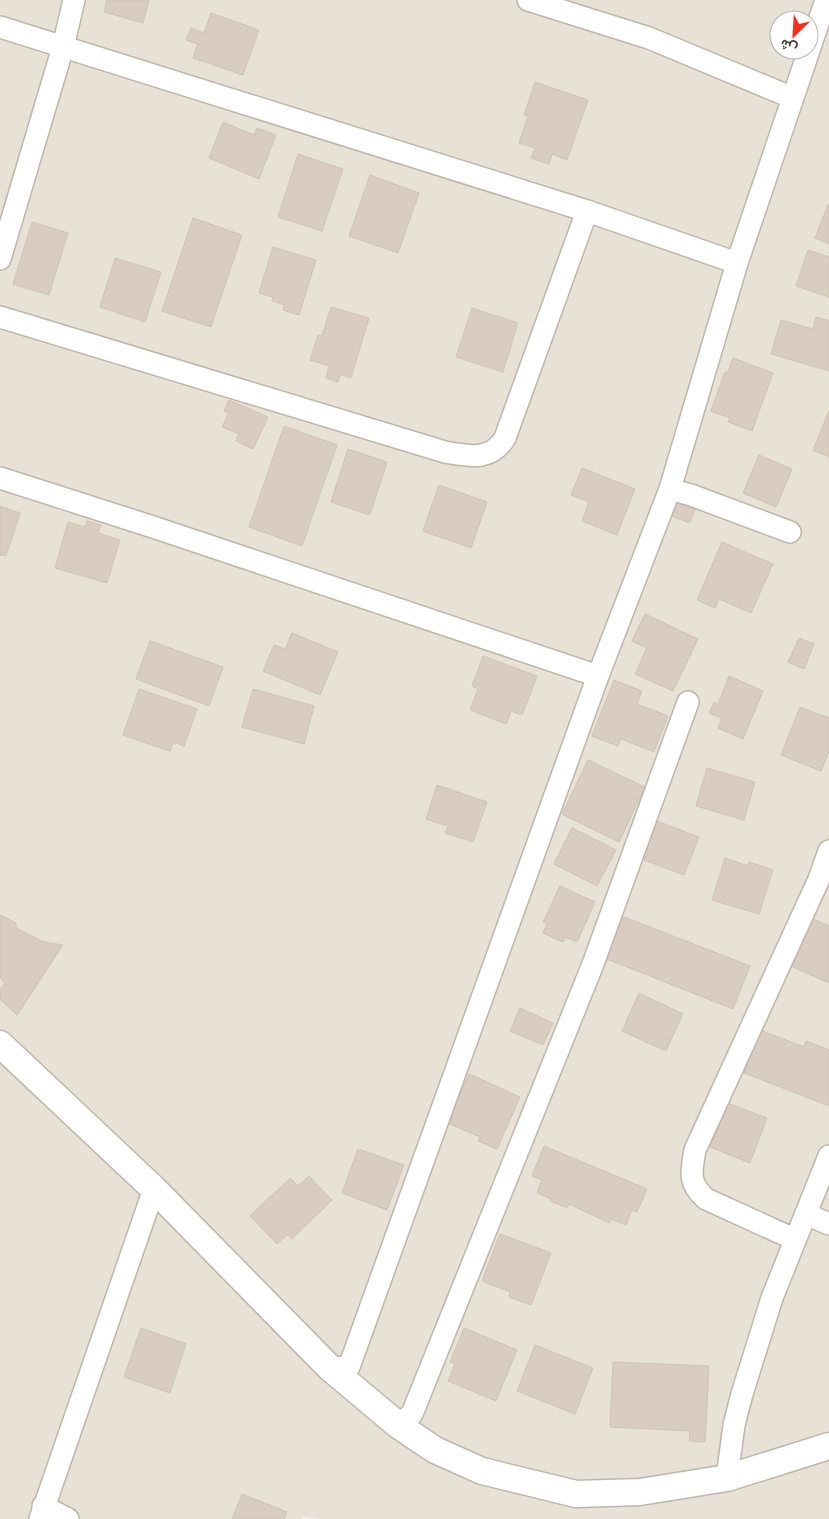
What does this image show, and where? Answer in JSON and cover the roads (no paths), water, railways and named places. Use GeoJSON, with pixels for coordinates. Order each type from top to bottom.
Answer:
{"type":"FeatureCollection","features":[{"type":"Feature","properties":{"kind":"street"},"geometry":{"type":"LineString","coordinates":[[0,260],[63,47],[74,0]]}},
{"type":"Feature","properties":{"kind":"street"},"geometry":{"type":"LineString","coordinates":[[528,0],[649,38],[793,98]]}},
{"type":"Feature","properties":{"kind":"street"},"geometry":{"type":"LineString","coordinates":[[330,1368],[349,1366],[598,676],[670,489],[737,264],[793,98],[821,42],[826,0]]}},
{"type":"Feature","properties":{"kind":"street"},"geometry":{"type":"LineString","coordinates":[[0,27],[587,211],[737,264]]}},
{"type":"Feature","properties":{"kind":"street"},"geometry":{"type":"LineString","coordinates":[[0,317],[445,452],[468,456],[489,454],[500,447],[505,438],[587,211]]}},
{"type":"Feature","properties":{"kind":"street"},"geometry":{"type":"LineString","coordinates":[[0,478],[159,529],[598,676]]}},
{"type":"Feature","properties":{"kind":"street"},"geometry":{"type":"LineString","coordinates":[[670,489],[790,532]]}},
{"type":"Feature","properties":{"kind":"street"},"geometry":{"type":"LineString","coordinates":[[398,1425],[412,1414],[502,1192],[593,964],[688,702]]}},
{"type":"Feature","properties":{"kind":"street"},"geometry":{"type":"LineString","coordinates":[[794,1239],[706,1199],[697,1191],[693,1182],[692,1168],[695,1150],[824,882],[829,851]]}},
{"type":"Feature","properties":{"kind":"street"},"geometry":{"type":"LineString","coordinates":[[0,1044],[154,1189],[330,1368],[398,1425],[435,1450],[482,1471],[576,1494],[640,1492],[727,1478],[829,1446]]}},
{"type":"Feature","properties":{"kind":"street"},"geometry":{"type":"LineString","coordinates":[[727,1478],[734,1426],[772,1298],[794,1239],[829,1156]]}},
{"type":"Feature","properties":{"kind":"street"},"geometry":{"type":"LineString","coordinates":[[68,1519],[41,1512],[154,1189]]}},
{"type":"Feature","properties":{"kind":"street"},"geometry":{"type":"LineString","coordinates":[[806,1214],[829,1224]]}}]}
